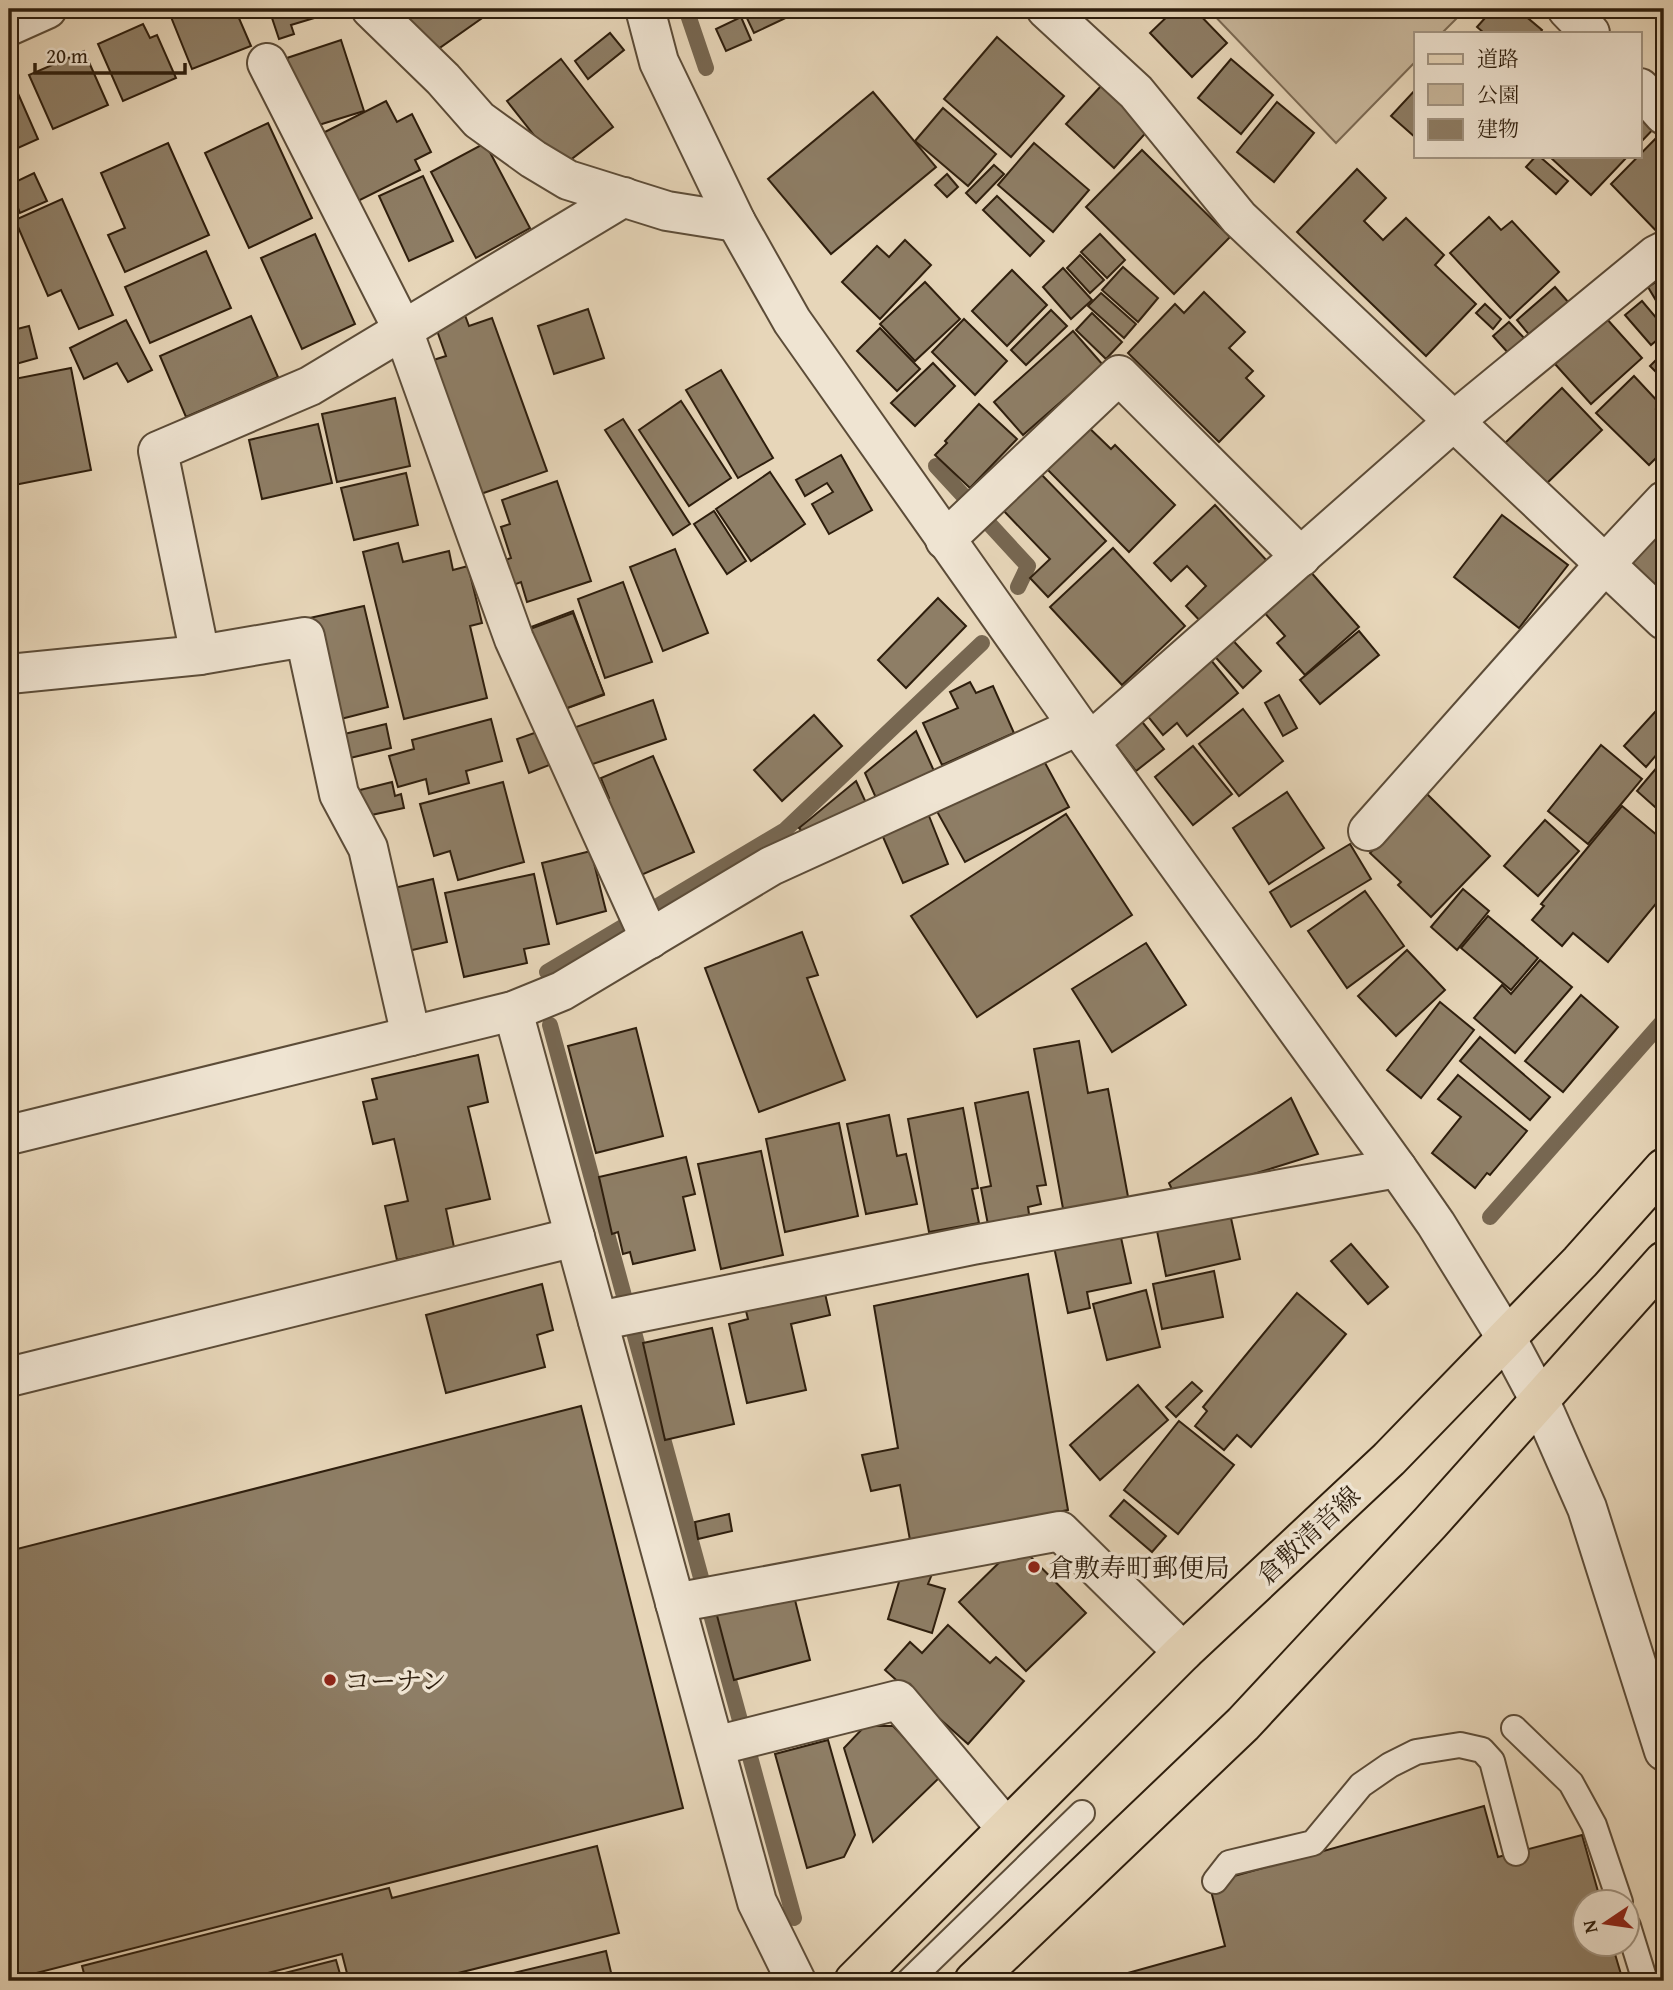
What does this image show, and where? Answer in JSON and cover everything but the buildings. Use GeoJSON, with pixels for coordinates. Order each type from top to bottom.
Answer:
{"type":"FeatureCollection","features":[{"type":"Feature","properties":{"kind":"main road","name":"倉敷清音線"},"geometry":{"type":"LineString","coordinates":[[854,1981],[1183,1652],[1389,1459],[1580,1262],[1664,1168]]}},
{"type":"Feature","properties":{"kind":"main road"},"geometry":{"type":"LineString","coordinates":[[974,1981],[1244,1724],[1664,1261]]}},
{"type":"Feature","properties":{"kind":"street"},"geometry":{"type":"LineString","coordinates":[[9,26],[47,9]]}},
{"type":"Feature","properties":{"kind":"street"},"geometry":{"type":"LineString","coordinates":[[371,9],[443,79],[479,120],[533,159],[568,180],[667,211],[736,222]]}},
{"type":"Feature","properties":{"kind":"street"},"geometry":{"type":"LineString","coordinates":[[645,9],[659,62],[736,222],[792,321],[966,520],[1084,734],[1397,1168],[1436,1224],[1507,1339],[1539,1399],[1587,1508],[1664,1751]]}},
{"type":"Feature","properties":{"kind":"street"},"geometry":{"type":"LineString","coordinates":[[1046,9],[1136,92],[1239,218],[1664,620]]}},
{"type":"Feature","properties":{"kind":"street"},"geometry":{"type":"LineString","coordinates":[[1567,9],[1589,32]]}},
{"type":"Feature","properties":{"kind":"street"},"geometry":{"type":"LineString","coordinates":[[267,63],[403,330],[514,639],[643,923]]}},
{"type":"Feature","properties":{"kind":"street"},"geometry":{"type":"LineString","coordinates":[[1642,90],[1664,115]]}},
{"type":"Feature","properties":{"kind":"street"},"geometry":{"type":"LineString","coordinates":[[200,655],[158,451],[310,386],[624,197]]}},
{"type":"Feature","properties":{"kind":"street"},"geometry":{"type":"LineString","coordinates":[[9,1135],[513,1011],[562,991],[643,923],[1084,734],[1301,557],[1454,421],[1664,251]]}},
{"type":"Feature","properties":{"kind":"street"},"geometry":{"type":"LineString","coordinates":[[966,520],[1119,375],[1301,557]]}},
{"type":"Feature","properties":{"kind":"street"},"geometry":{"type":"LineString","coordinates":[[1368,831],[1664,501]]}},
{"type":"Feature","properties":{"kind":"street"},"geometry":{"type":"LineString","coordinates":[[9,674],[200,655],[305,638],[339,794],[368,848],[411,1036]]}},
{"type":"Feature","properties":{"kind":"street"},"geometry":{"type":"LineString","coordinates":[[513,1011],[575,1237],[619,1317],[735,1741],[757,1902],[796,1981]]}},
{"type":"Feature","properties":{"kind":"street"},"geometry":{"type":"LineString","coordinates":[[619,1317],[973,1245],[1397,1168]]}},
{"type":"Feature","properties":{"kind":"street"},"geometry":{"type":"LineString","coordinates":[[9,1377],[575,1237]]}},
{"type":"Feature","properties":{"kind":"street"},"geometry":{"type":"LineString","coordinates":[[697,1598],[1060,1531],[1183,1652]]}},
{"type":"Feature","properties":{"kind":"street"},"geometry":{"type":"LineString","coordinates":[[735,1741],[898,1700],[1006,1828]]}},
{"type":"Feature","properties":{"kind":"lane"},"geometry":{"type":"LineString","coordinates":[[1514,1728],[1571,1783],[1594,1825],[1615,1888]]}},
{"type":"Feature","properties":{"kind":"lane"},"geometry":{"type":"LineString","coordinates":[[1215,1881],[1229,1863],[1313,1843],[1361,1785],[1390,1765],[1416,1752],[1460,1745],[1482,1750],[1492,1761],[1516,1853]]}},
{"type":"Feature","properties":{"kind":"lane"},"geometry":{"type":"LineString","coordinates":[[909,1981],[1082,1813]]}},
{"type":"Feature","properties":{"kind":"lane"},"geometry":{"type":"LineString","coordinates":[[1637,1958],[1644,1981]]}},
{"type":"Feature","properties":{"kind":"green space"},"geometry":{"type":"Polygon","coordinates":[[[1208,9],[1466,9],[1443,32],[1414,32],[1414,63],[1336,143],[1208,9]]]}},
{"type":"Feature","properties":{"kind":"waterway"},"geometry":{"type":"LineString","coordinates":[[686,9],[706,68]]}},
{"type":"Feature","properties":{"kind":"waterway"},"geometry":{"type":"LineString","coordinates":[[936,466],[1028,566],[1018,587]]}},
{"type":"Feature","properties":{"kind":"waterway"},"geometry":{"type":"LineString","coordinates":[[547,972],[785,830],[982,643]]}},
{"type":"Feature","properties":{"kind":"waterway"},"geometry":{"type":"LineString","coordinates":[[1490,1217],[1664,1020]]}},
{"type":"Feature","properties":{"kind":"waterway"},"geometry":{"type":"LineString","coordinates":[[550,1025],[794,1918]]}},
{"type":"Feature","properties":{"kind":"place","name":"倉敷寿町郵便局"},"geometry":{"type":"Point","coordinates":[1034,1567]}},
{"type":"Feature","properties":{"kind":"place","name":"コーナン"},"geometry":{"type":"Point","coordinates":[330,1680]}}]}
